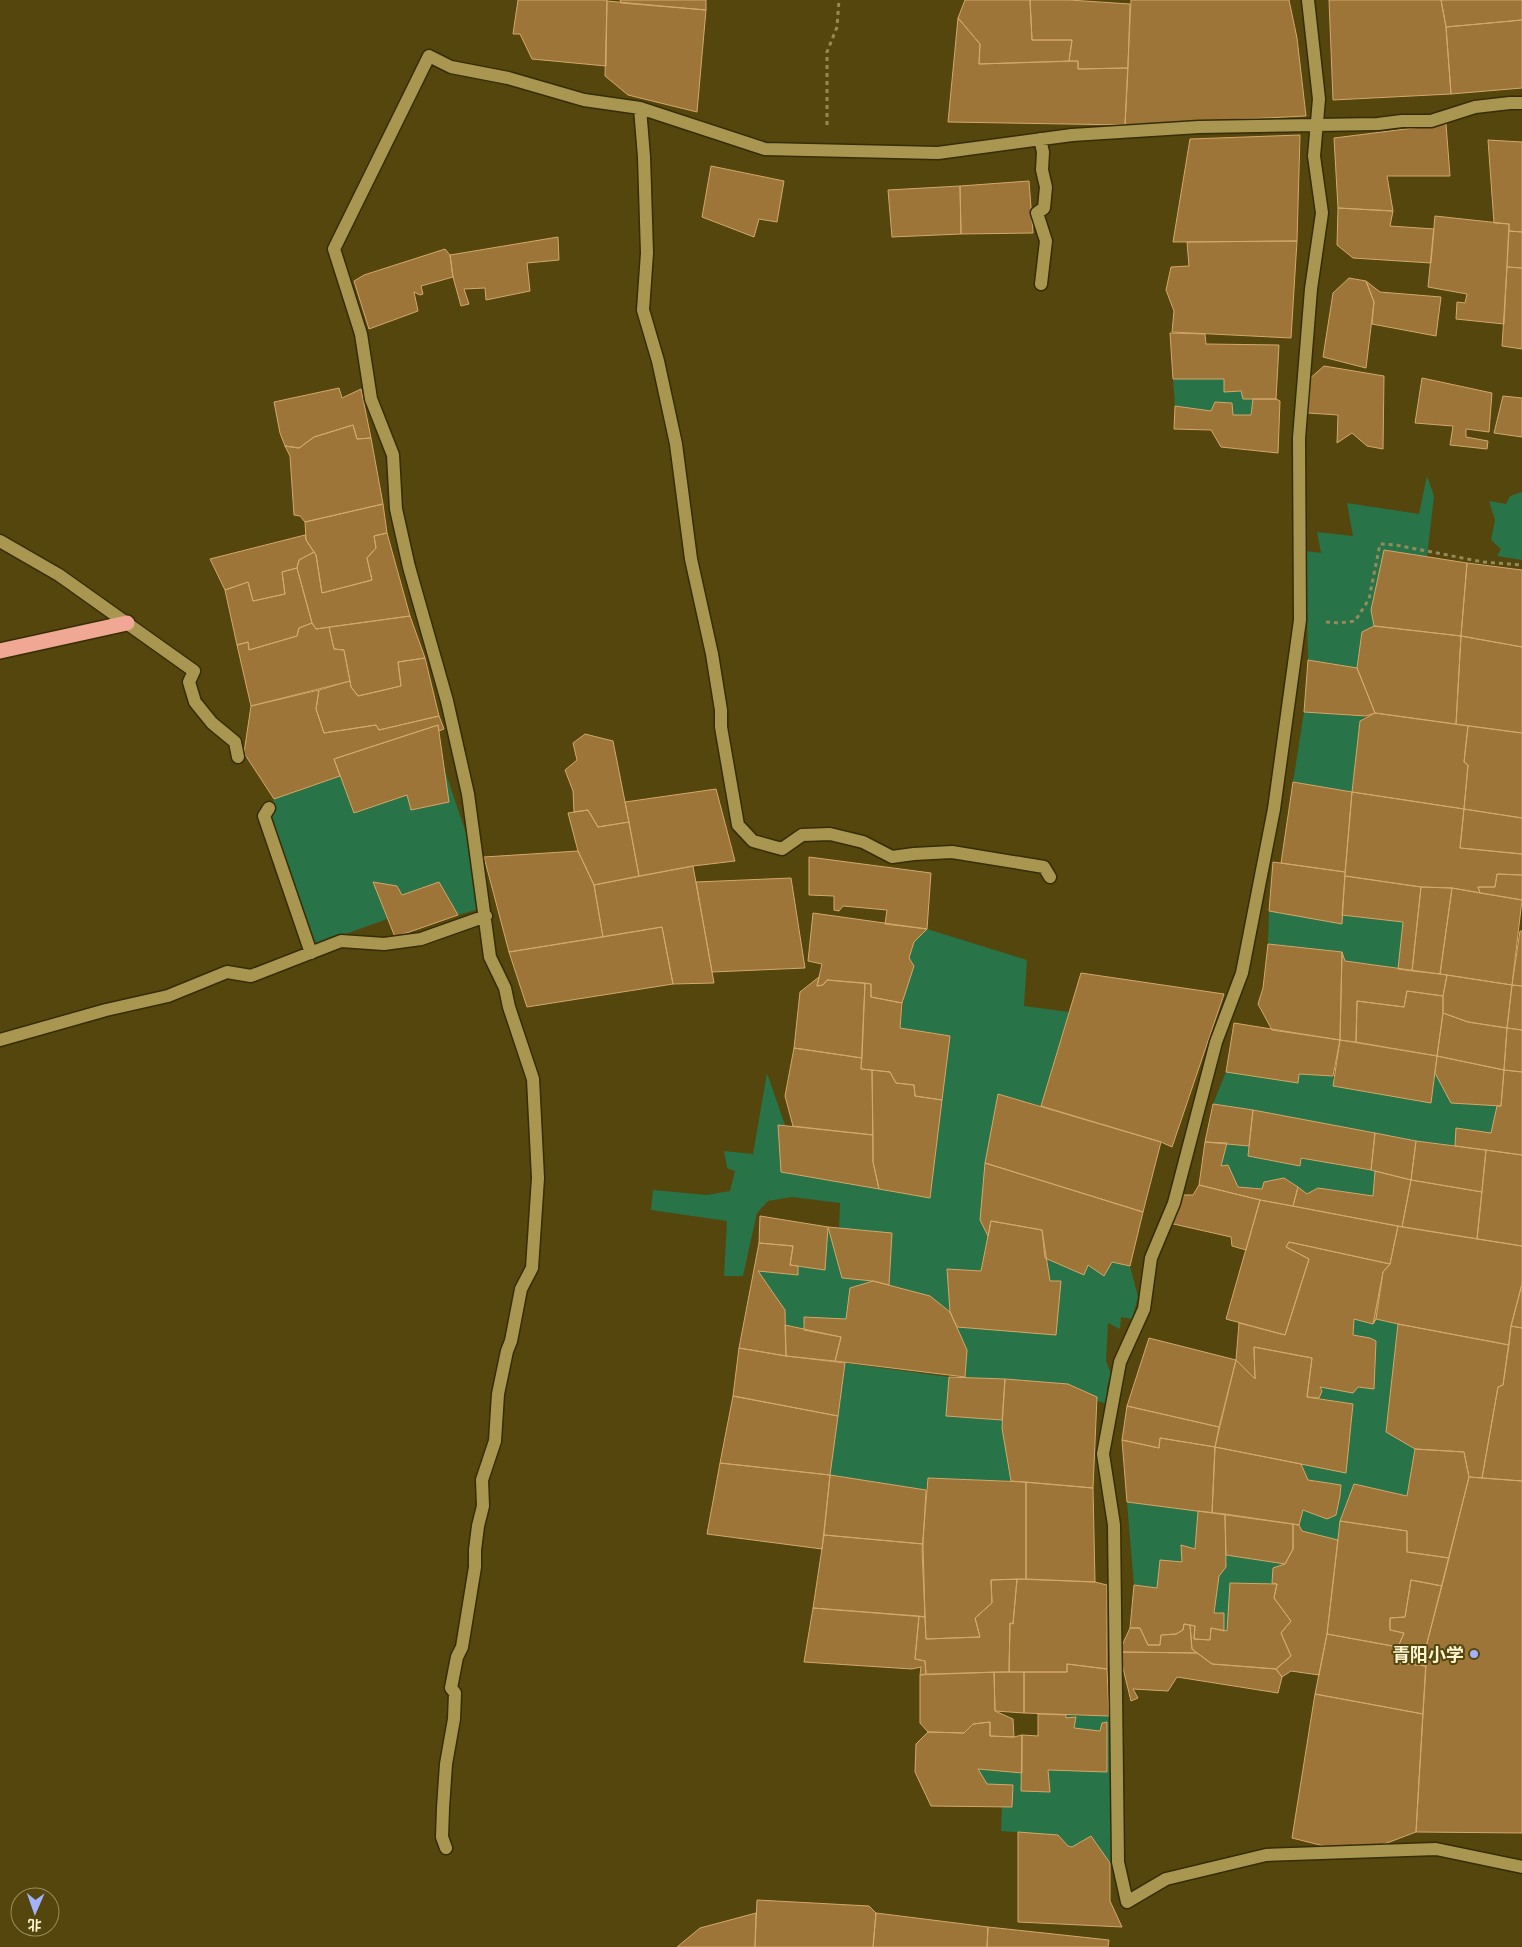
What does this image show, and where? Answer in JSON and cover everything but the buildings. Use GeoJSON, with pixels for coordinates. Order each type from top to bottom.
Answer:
{"type":"FeatureCollection","features":[{"type":"Feature","properties":{"kind":"highway"},"geometry":{"type":"LineString","coordinates":[[0,651],[127,623]]}},
{"type":"Feature","properties":{"kind":"street"},"geometry":{"type":"LineString","coordinates":[[1308,0],[1319,99],[1314,156],[1322,213],[1311,289],[1299,438],[1300,620],[1274,809],[1242,974],[1216,1042],[1174,1203],[1151,1258],[1144,1309],[1120,1362],[1103,1454],[1114,1525],[1118,1862],[1127,1902],[1166,1879],[1266,1854],[1436,1850],[1522,1867]]}},
{"type":"Feature","properties":{"kind":"street"},"geometry":{"type":"LineString","coordinates":[[446,1848],[442,1837],[446,1764],[454,1719],[455,1693],[451,1688],[457,1657],[462,1647],[483,1506],[482,1480],[495,1440],[498,1394],[507,1351],[512,1341],[520,1289],[532,1268],[536,1231],[537,1142],[534,1079],[511,1015],[505,988],[490,957],[486,916],[468,794],[447,701],[409,567],[396,509],[393,455],[371,398],[362,334],[334,249],[429,56],[451,67],[508,78],[584,100],[640,108],[765,149],[938,153],[1072,135],[1199,127],[1378,124],[1402,121],[1431,121],[1475,107],[1522,103]]}},
{"type":"Feature","properties":{"kind":"street"},"geometry":{"type":"LineString","coordinates":[[640,108],[644,157],[646,253],[643,310],[658,361],[676,444],[690,558],[712,654],[738,825],[753,841],[782,849],[802,835],[830,834],[863,842],[892,856],[952,852],[1044,867],[1050,877]]}},
{"type":"Feature","properties":{"kind":"street"},"geometry":{"type":"LineString","coordinates":[[1040,140],[1043,152],[1042,170],[1046,188],[1044,208],[1037,213],[1046,241],[1041,284]]}},
{"type":"Feature","properties":{"kind":"street"},"geometry":{"type":"LineString","coordinates":[[0,540],[59,575],[194,671],[189,682],[195,702],[212,722],[235,742],[238,757]]}},
{"type":"Feature","properties":{"kind":"street"},"geometry":{"type":"LineString","coordinates":[[269,808],[264,816],[311,953]]}},
{"type":"Feature","properties":{"kind":"street"},"geometry":{"type":"LineString","coordinates":[[0,1040],[106,1010],[168,996],[226,972],[251,976],[341,941],[384,944],[421,939],[486,916]]}},
{"type":"Feature","properties":{"kind":"path"},"geometry":{"type":"LineString","coordinates":[[828,150],[827,52],[837,27],[839,0]]}},
{"type":"Feature","properties":{"kind":"path"},"geometry":{"type":"LineString","coordinates":[[1300,620],[1339,623],[1355,621],[1369,599],[1380,544],[1396,545],[1483,562],[1522,565]]}},
{"type":"Feature","properties":{"kind":"green space"},"geometry":{"type":"Polygon","coordinates":[[[1173,379],[1224,379],[1224,392],[1241,391],[1243,399],[1253,399],[1251,415],[1233,415],[1232,403],[1215,402],[1211,411],[1175,406],[1173,379]]]}},
{"type":"Feature","properties":{"kind":"green space"},"geometry":{"type":"Polygon","coordinates":[[[1427,476],[1434,496],[1427,557],[1384,550],[1371,610],[1374,626],[1362,632],[1357,668],[1308,660],[1306,551],[1321,553],[1317,532],[1353,536],[1347,503],[1419,514],[1427,476]]]}},
{"type":"Feature","properties":{"kind":"green space"},"geometry":{"type":"Polygon","coordinates":[[[1522,492],[1522,560],[1497,556],[1501,549],[1491,540],[1495,520],[1489,501],[1506,504],[1510,496],[1522,492]]]}},
{"type":"Feature","properties":{"kind":"green space"},"geometry":{"type":"Polygon","coordinates":[[[1304,712],[1366,716],[1360,721],[1352,792],[1293,782],[1304,712]]]}},
{"type":"Feature","properties":{"kind":"green space"},"geometry":{"type":"Polygon","coordinates":[[[443,765],[469,842],[479,909],[458,915],[439,882],[402,895],[397,886],[374,882],[387,919],[315,945],[269,815],[274,799],[340,776],[354,813],[407,795],[411,810],[449,802],[443,765]]]}},
{"type":"Feature","properties":{"kind":"green space"},"geometry":{"type":"Polygon","coordinates":[[[1269,911],[1342,924],[1342,915],[1403,922],[1398,969],[1345,961],[1341,952],[1268,944],[1269,911]]]}},
{"type":"Feature","properties":{"kind":"green space"},"geometry":{"type":"Polygon","coordinates":[[[927,929],[1027,960],[1024,1006],[1069,1012],[1041,1106],[998,1094],[985,1163],[980,1220],[988,1236],[981,1271],[947,1269],[950,1312],[930,1296],[889,1285],[892,1233],[839,1228],[840,1203],[792,1197],[768,1201],[757,1213],[743,1276],[724,1276],[727,1221],[651,1210],[653,1190],[707,1195],[730,1191],[735,1171],[727,1168],[724,1151],[753,1154],[767,1073],[785,1125],[778,1125],[781,1172],[930,1198],[950,1036],[900,1028],[909,958],[914,942],[927,929]]]}},
{"type":"Feature","properties":{"kind":"green space"},"geometry":{"type":"Polygon","coordinates":[[[1226,1072],[1298,1083],[1299,1074],[1333,1076],[1333,1086],[1431,1103],[1435,1073],[1451,1103],[1497,1106],[1491,1133],[1457,1128],[1455,1146],[1416,1141],[1213,1104],[1226,1072]]]}},
{"type":"Feature","properties":{"kind":"green space"},"geometry":{"type":"Polygon","coordinates":[[[1227,1143],[1249,1146],[1248,1156],[1299,1166],[1301,1158],[1375,1171],[1373,1196],[1318,1188],[1307,1194],[1283,1178],[1265,1182],[1262,1189],[1238,1187],[1228,1166],[1221,1166],[1227,1143]]]}},
{"type":"Feature","properties":{"kind":"green space"},"geometry":{"type":"Polygon","coordinates":[[[828,1227],[842,1278],[873,1281],[850,1288],[846,1319],[804,1330],[785,1325],[785,1310],[758,1271],[797,1275],[798,1266],[824,1270],[828,1227]]]}},
{"type":"Feature","properties":{"kind":"green space"},"geometry":{"type":"Polygon","coordinates":[[[1045,1258],[1084,1275],[1088,1265],[1104,1276],[1112,1262],[1130,1266],[1138,1297],[1132,1319],[1121,1317],[1120,1329],[1108,1323],[1106,1361],[1111,1374],[1107,1387],[1107,1404],[1097,1401],[1097,1397],[1068,1384],[965,1377],[967,1350],[957,1327],[1056,1334],[1061,1281],[1050,1281],[1045,1258]]]}},
{"type":"Feature","properties":{"kind":"green space"},"geometry":{"type":"Polygon","coordinates":[[[1354,1319],[1373,1323],[1376,1319],[1398,1324],[1386,1432],[1415,1449],[1407,1496],[1354,1484],[1340,1521],[1338,1540],[1302,1531],[1299,1525],[1303,1510],[1327,1519],[1336,1515],[1341,1485],[1308,1480],[1301,1464],[1346,1472],[1353,1404],[1319,1398],[1322,1391],[1320,1387],[1374,1388],[1376,1341],[1353,1335],[1354,1319]]]}},
{"type":"Feature","properties":{"kind":"green space"},"geometry":{"type":"Polygon","coordinates":[[[845,1363],[949,1377],[946,1416],[1002,1420],[1011,1481],[928,1478],[926,1490],[830,1475],[845,1363]]]}},
{"type":"Feature","properties":{"kind":"green space"},"geometry":{"type":"Polygon","coordinates":[[[1127,1502],[1198,1511],[1195,1549],[1182,1546],[1182,1562],[1160,1560],[1157,1588],[1134,1585],[1127,1502]]]}},
{"type":"Feature","properties":{"kind":"green space"},"geometry":{"type":"Polygon","coordinates":[[[1226,1555],[1285,1564],[1273,1568],[1272,1583],[1277,1584],[1230,1583],[1227,1631],[1224,1631],[1214,1613],[1219,1576],[1226,1555]]]}},
{"type":"Feature","properties":{"kind":"green space"},"geometry":{"type":"Polygon","coordinates":[[[1066,1715],[1114,1716],[1116,1864],[1110,1863],[1091,1836],[1072,1847],[1068,1846],[1058,1835],[1001,1831],[1002,1807],[1012,1807],[1013,1785],[987,1784],[978,1769],[1022,1773],[1021,1791],[1049,1792],[1048,1770],[1107,1772],[1107,1722],[1102,1723],[1100,1731],[1074,1728],[1075,1718],[1066,1718],[1066,1715]]]}},
{"type":"Feature","properties":{"kind":"place","name":"青阳小学"},"geometry":{"type":"Point","coordinates":[1474,1654]}}]}
